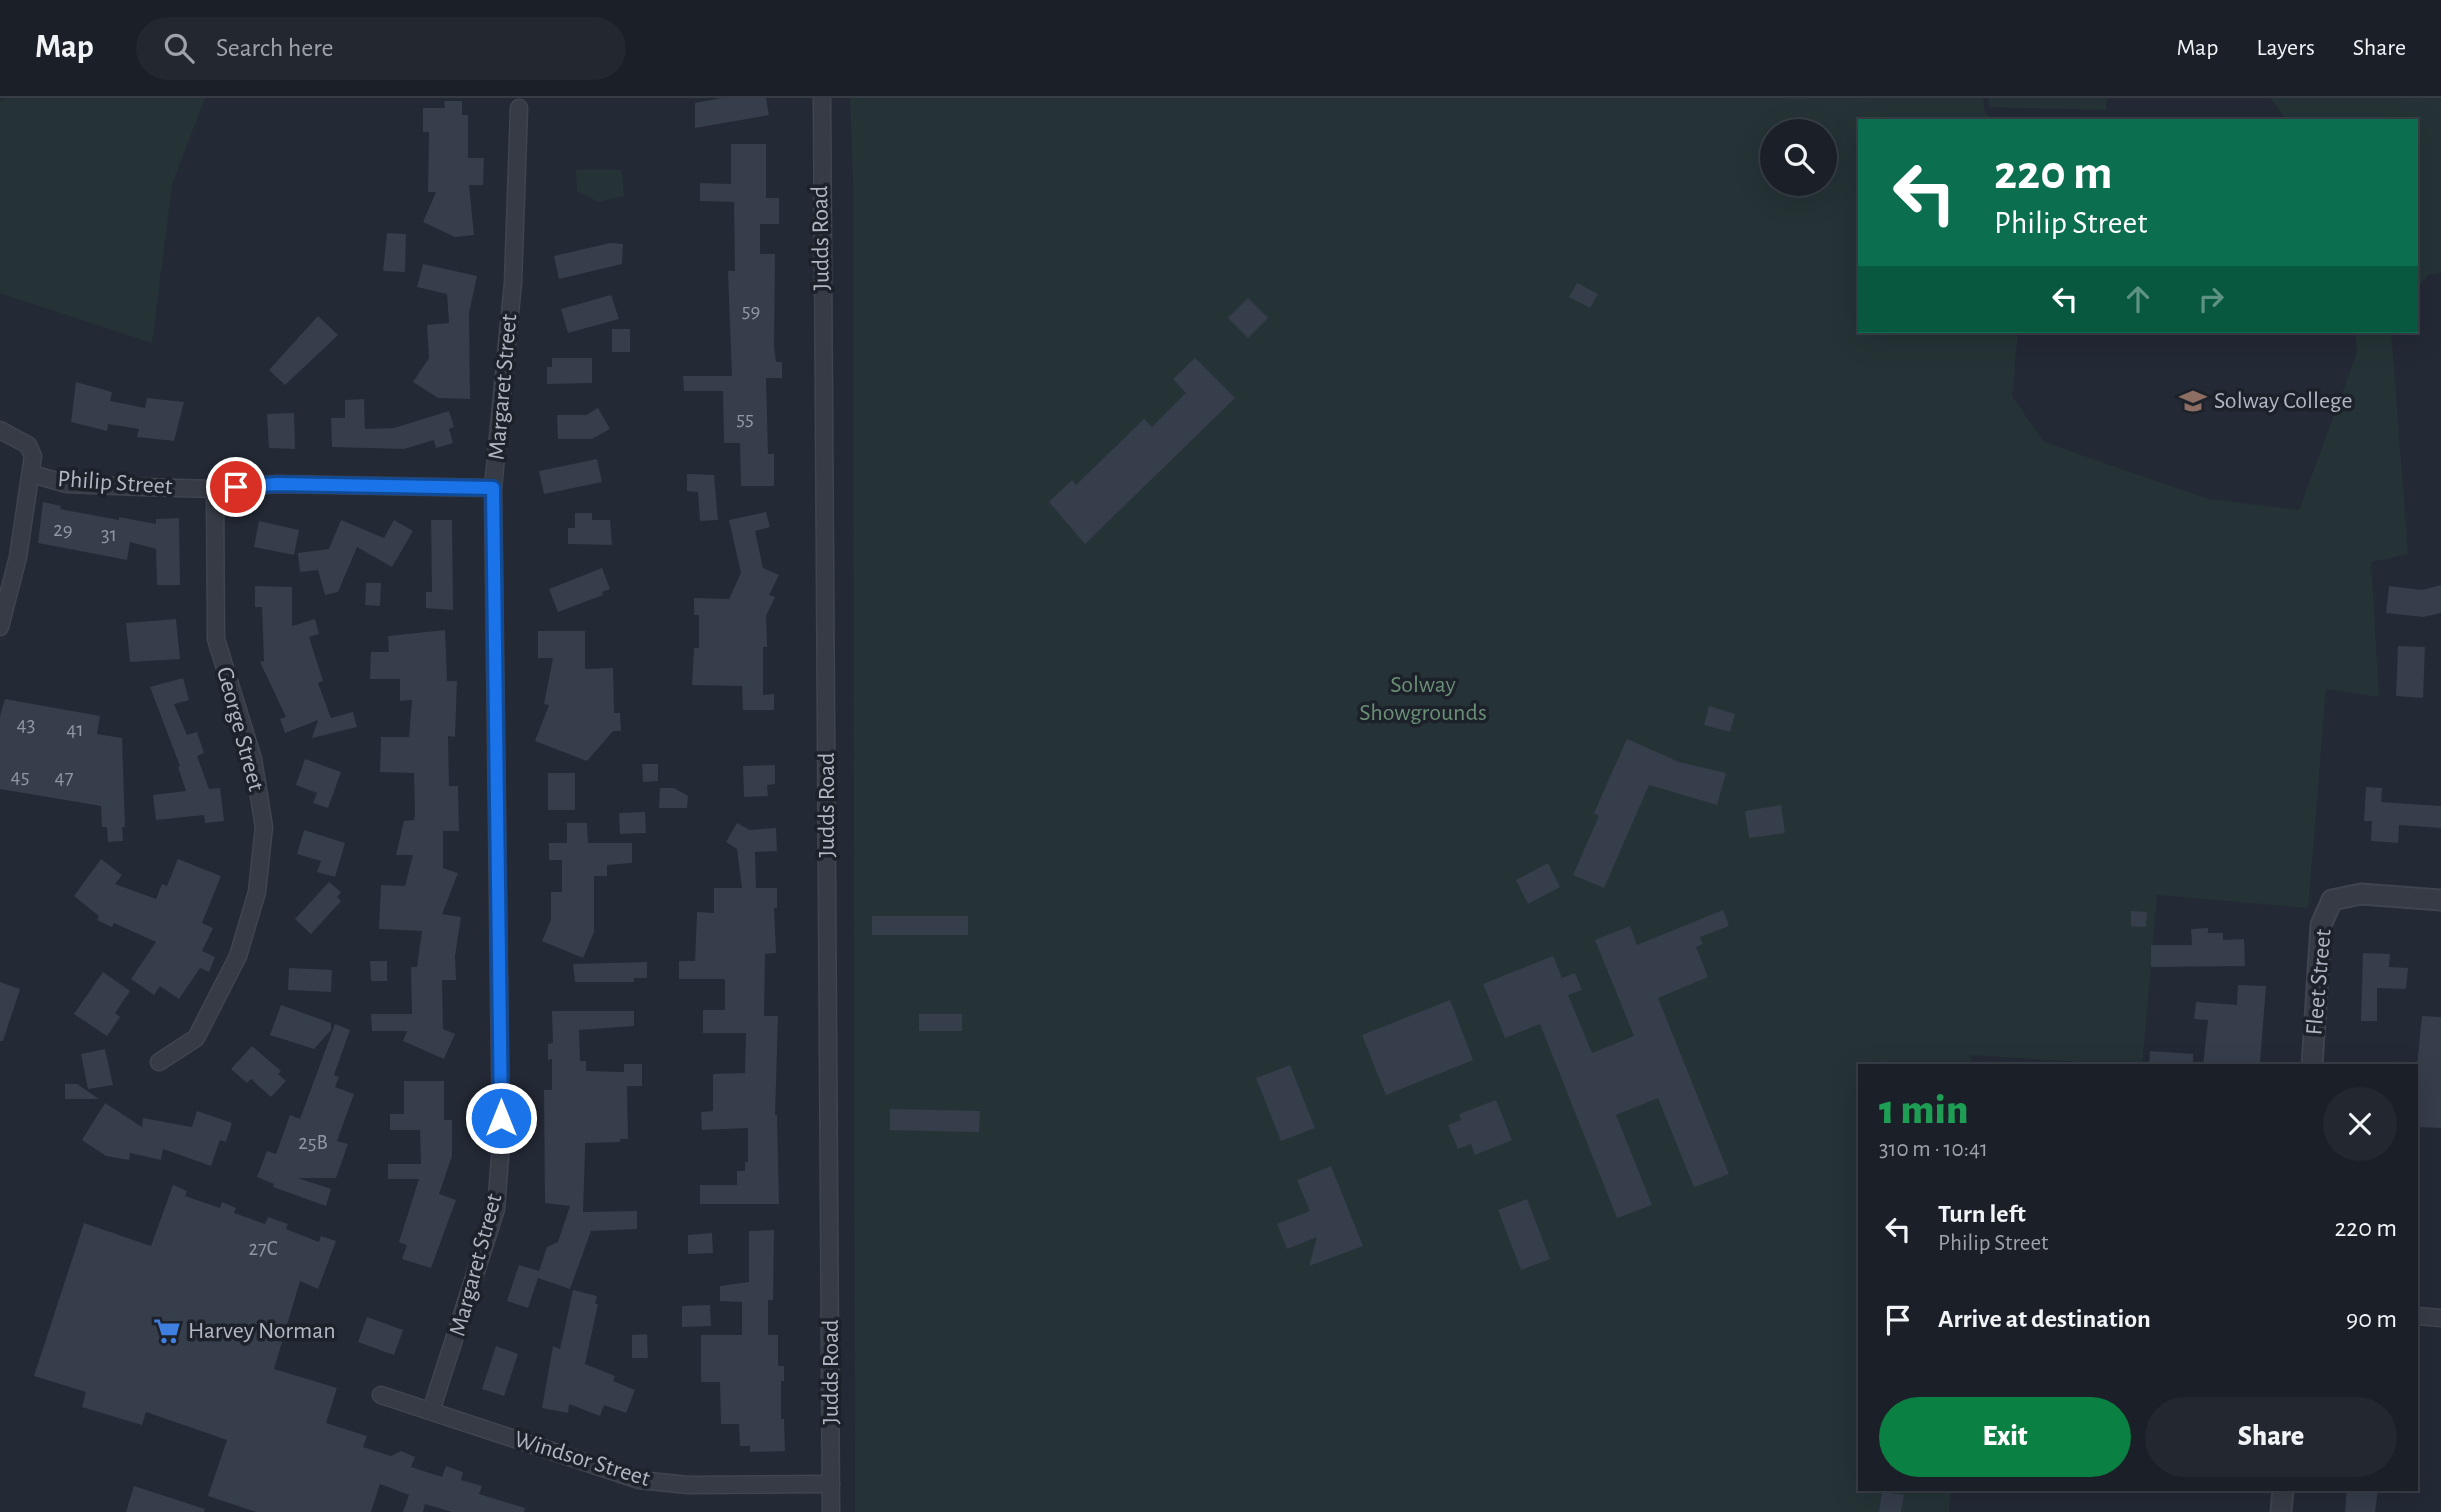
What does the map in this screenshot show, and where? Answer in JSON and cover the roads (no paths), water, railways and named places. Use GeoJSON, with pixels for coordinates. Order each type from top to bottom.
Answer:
{"type":"FeatureCollection","features":[{"type":"Feature","properties":{"kind":"street","name":"Judds Road"},"geometry":{"type":"LineString","coordinates":[[822,98],[831,1512]]}},
{"type":"Feature","properties":{"kind":"street","name":"Margaret Street"},"geometry":{"type":"LineString","coordinates":[[432,1411],[496,1209],[501,1144],[493,488],[513,283],[519,108]]}},
{"type":"Feature","properties":{"kind":"street"},"geometry":{"type":"LineString","coordinates":[[0,430],[28,445],[33,456],[18,557],[0,628]]}},
{"type":"Feature","properties":{"kind":"street","name":"Philip Street"},"geometry":{"type":"LineString","coordinates":[[32,474],[67,484],[215,489],[277,484],[493,488]]}},
{"type":"Feature","properties":{"kind":"street","name":"George Street"},"geometry":{"type":"LineString","coordinates":[[159,1062],[195,1038],[238,956],[257,892],[264,827],[253,759],[216,639],[215,489]]}},
{"type":"Feature","properties":{"kind":"street","name":"Fleet Street"},"geometry":{"type":"LineString","coordinates":[[2312,1064],[2321,925],[2332,900],[2361,894],[2441,900]]}},
{"type":"Feature","properties":{"kind":"street"},"geometry":{"type":"LineString","coordinates":[[2418,1316],[2441,1318]]}},
{"type":"Feature","properties":{"kind":"street","name":"Windsor Street"},"geometry":{"type":"LineString","coordinates":[[381,1395],[639,1480],[688,1485],[831,1484]]}},
{"type":"Feature","properties":{"kind":"street"},"geometry":{"type":"LineString","coordinates":[[2281,1512],[2283,1491]]}},
{"type":"Feature","properties":{"kind":"place","name":"Solway College"},"geometry":{"type":"Point","coordinates":[2193,401]}},
{"type":"Feature","properties":{"kind":"place","name":"Harvey Norman"},"geometry":{"type":"Point","coordinates":[167,1331]}},
{"type":"Feature","properties":{"kind":"park label","name":"Solway Showgrounds"},"geometry":{"type":"Point","coordinates":[1423,699]}}]}
